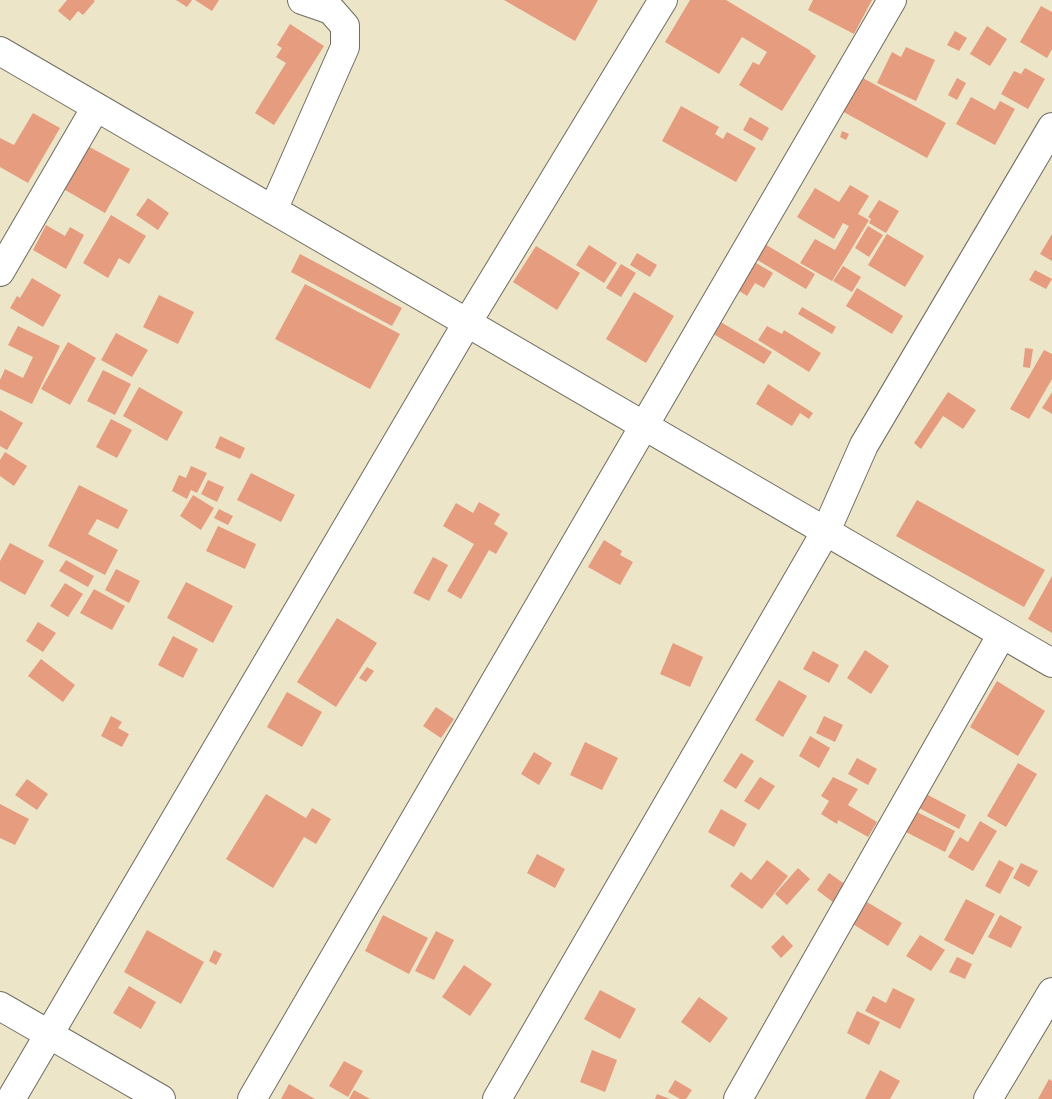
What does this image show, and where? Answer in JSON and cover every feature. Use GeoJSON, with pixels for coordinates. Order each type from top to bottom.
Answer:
{"type":"FeatureCollection","features":[{"type":"Feature","properties":{"kind":"street"},"geometry":{"type":"LineString","coordinates":[[273,210],[345,47],[345,26],[331,10],[302,0]]}},
{"type":"Feature","properties":{"kind":"street"},"geometry":{"type":"LineString","coordinates":[[11,1099],[467,322],[663,0]]}},
{"type":"Feature","properties":{"kind":"street"},"geometry":{"type":"LineString","coordinates":[[252,1099],[892,0]]}},
{"type":"Feature","properties":{"kind":"street"},"geometry":{"type":"LineString","coordinates":[[0,51],[1052,663]]}},
{"type":"Feature","properties":{"kind":"street"},"geometry":{"type":"LineString","coordinates":[[0,272],[96,107]]}},
{"type":"Feature","properties":{"kind":"street"},"geometry":{"type":"LineString","coordinates":[[497,1099],[826,532],[864,445],[1052,126]]}},
{"type":"Feature","properties":{"kind":"street"},"geometry":{"type":"LineString","coordinates":[[738,1099],[1002,634]]}},
{"type":"Feature","properties":{"kind":"street"},"geometry":{"type":"LineString","coordinates":[[988,1099],[1052,992]]}},
{"type":"Feature","properties":{"kind":"street"},"geometry":{"type":"LineString","coordinates":[[0,1006],[161,1099]]}},
{"type":"Feature","properties":{"kind":"building"},"geometry":{"type":"Polygon","coordinates":[[[67,0],[95,1],[83,15],[78,11],[70,21],[58,11],[67,0]]]}},
{"type":"Feature","properties":{"kind":"building"},"geometry":{"type":"Polygon","coordinates":[[[176,0],[192,0],[187,7],[176,0]]]}},
{"type":"Feature","properties":{"kind":"building"},"geometry":{"type":"Polygon","coordinates":[[[195,0],[219,0],[212,11],[195,0]]]}},
{"type":"Feature","properties":{"kind":"building"},"geometry":{"type":"Polygon","coordinates":[[[504,0],[598,0],[575,41],[504,0]]]}},
{"type":"Feature","properties":{"kind":"building"},"geometry":{"type":"Polygon","coordinates":[[[690,0],[726,0],[811,51],[816,56],[782,111],[739,85],[753,62],[759,65],[767,52],[742,37],[719,74],[665,42],[690,0]]]}},
{"type":"Feature","properties":{"kind":"building"},"geometry":{"type":"Polygon","coordinates":[[[813,0],[872,0],[854,34],[808,10],[813,0]]]}},
{"type":"Feature","properties":{"kind":"building"},"geometry":{"type":"Polygon","coordinates":[[[1041,6],[1052,12],[1052,49],[1047,58],[1020,42],[1041,6]]]}},
{"type":"Feature","properties":{"kind":"building"},"geometry":{"type":"Polygon","coordinates":[[[290,24],[324,46],[274,125],[255,113],[286,63],[276,57],[282,48],[277,45],[290,24]]]}},
{"type":"Feature","properties":{"kind":"building"},"geometry":{"type":"Polygon","coordinates":[[[987,26],[1007,39],[990,66],[970,54],[987,26]]]}},
{"type":"Feature","properties":{"kind":"building"},"geometry":{"type":"Polygon","coordinates":[[[955,31],[967,38],[959,51],[947,45],[955,31]]]}},
{"type":"Feature","properties":{"kind":"building"},"geometry":{"type":"Polygon","coordinates":[[[906,47],[935,60],[916,101],[877,83],[892,52],[901,57],[906,47]]]}},
{"type":"Feature","properties":{"kind":"building"},"geometry":{"type":"Polygon","coordinates":[[[1025,68],[1045,79],[1028,109],[1001,94],[1014,71],[1021,74],[1025,68]]]}},
{"type":"Feature","properties":{"kind":"building"},"geometry":{"type":"Polygon","coordinates":[[[861,77],[946,123],[927,158],[842,111],[861,77]]]}},
{"type":"Feature","properties":{"kind":"building"},"geometry":{"type":"Polygon","coordinates":[[[957,78],[966,83],[957,100],[948,95],[957,78]]]}},
{"type":"Feature","properties":{"kind":"building"},"geometry":{"type":"Polygon","coordinates":[[[971,97],[995,110],[1000,101],[1015,109],[995,145],[956,124],[971,97]]]}},
{"type":"Feature","properties":{"kind":"building"},"geometry":{"type":"Polygon","coordinates":[[[681,106],[719,127],[715,134],[723,139],[727,132],[756,148],[736,182],[662,141],[681,106]]]}},
{"type":"Feature","properties":{"kind":"building"},"geometry":{"type":"Polygon","coordinates":[[[33,113],[60,128],[28,183],[0,167],[0,138],[14,145],[33,113]]]}},
{"type":"Feature","properties":{"kind":"building"},"geometry":{"type":"Polygon","coordinates":[[[750,117],[769,128],[762,141],[743,130],[750,117]]]}},
{"type":"Feature","properties":{"kind":"building"},"geometry":{"type":"Polygon","coordinates":[[[842,131],[849,134],[846,140],[840,137],[842,131]]]}},
{"type":"Feature","properties":{"kind":"building"},"geometry":{"type":"Polygon","coordinates":[[[84,144],[130,169],[105,213],[60,187],[84,144]]]}},
{"type":"Feature","properties":{"kind":"building"},"geometry":{"type":"Polygon","coordinates":[[[850,185],[869,196],[858,214],[869,220],[832,281],[800,263],[815,239],[835,250],[849,226],[843,223],[834,239],[797,217],[815,188],[839,202],[850,185]]]}},
{"type":"Feature","properties":{"kind":"building"},"geometry":{"type":"Polygon","coordinates":[[[148,198],[169,213],[158,230],[136,215],[148,198]]]}},
{"type":"Feature","properties":{"kind":"building"},"geometry":{"type":"Polygon","coordinates":[[[879,200],[899,211],[886,233],[869,223],[871,219],[868,217],[879,200]]]}},
{"type":"Feature","properties":{"kind":"building"},"geometry":{"type":"Polygon","coordinates":[[[111,215],[146,236],[129,264],[119,258],[108,278],[83,263],[111,215]]]}},
{"type":"Feature","properties":{"kind":"building"},"geometry":{"type":"Polygon","coordinates":[[[46,225],[65,236],[70,227],[84,235],[66,269],[33,250],[46,225]]]}},
{"type":"Feature","properties":{"kind":"building"},"geometry":{"type":"Polygon","coordinates":[[[868,226],[883,235],[869,257],[855,248],[868,226]]]}},
{"type":"Feature","properties":{"kind":"building"},"geometry":{"type":"Polygon","coordinates":[[[887,234],[924,256],[905,287],[868,265],[887,234]]]}},
{"type":"Feature","properties":{"kind":"building"},"geometry":{"type":"Polygon","coordinates":[[[1052,234],[1052,261],[1040,254],[1052,234]]]}},
{"type":"Feature","properties":{"kind":"building"},"geometry":{"type":"Polygon","coordinates":[[[758,240],[815,274],[806,289],[749,255],[758,240]]]}},
{"type":"Feature","properties":{"kind":"building"},"geometry":{"type":"Polygon","coordinates":[[[589,245],[617,263],[604,283],[576,265],[589,245]]]}},
{"type":"Feature","properties":{"kind":"building"},"geometry":{"type":"Polygon","coordinates":[[[536,246],[580,273],[557,310],[513,282],[536,246]]]}},
{"type":"Feature","properties":{"kind":"building"},"geometry":{"type":"Polygon","coordinates":[[[637,253],[657,265],[650,277],[630,265],[637,253]]]}},
{"type":"Feature","properties":{"kind":"building"},"geometry":{"type":"Polygon","coordinates":[[[300,254],[402,308],[392,326],[291,272],[300,254]]]}},
{"type":"Feature","properties":{"kind":"building"},"geometry":{"type":"Polygon","coordinates":[[[746,257],[773,273],[764,288],[755,283],[747,296],[730,285],[746,257]]]}},
{"type":"Feature","properties":{"kind":"building"},"geometry":{"type":"Polygon","coordinates":[[[621,264],[636,273],[621,297],[606,288],[621,264]]]}},
{"type":"Feature","properties":{"kind":"building"},"geometry":{"type":"Polygon","coordinates":[[[843,266],[861,277],[852,292],[833,281],[843,266]]]}},
{"type":"Feature","properties":{"kind":"building"},"geometry":{"type":"Polygon","coordinates":[[[1035,270],[1052,279],[1046,289],[1029,280],[1035,270]]]}},
{"type":"Feature","properties":{"kind":"building"},"geometry":{"type":"Polygon","coordinates":[[[32,278],[61,295],[43,327],[10,308],[17,296],[20,298],[32,278]]]}},
{"type":"Feature","properties":{"kind":"building"},"geometry":{"type":"Polygon","coordinates":[[[305,284],[400,334],[370,389],[275,339],[305,284]]]}},
{"type":"Feature","properties":{"kind":"building"},"geometry":{"type":"Polygon","coordinates":[[[857,288],[903,316],[892,334],[846,306],[857,288]]]}},
{"type":"Feature","properties":{"kind":"building"},"geometry":{"type":"Polygon","coordinates":[[[634,292],[674,316],[646,363],[606,339],[634,292]]]}},
{"type":"Feature","properties":{"kind":"building"},"geometry":{"type":"Polygon","coordinates":[[[159,295],[194,312],[178,344],[143,327],[159,295]]]}},
{"type":"Feature","properties":{"kind":"building"},"geometry":{"type":"Polygon","coordinates":[[[802,307],[836,327],[832,334],[798,314],[802,307]]]}},
{"type":"Feature","properties":{"kind":"building"},"geometry":{"type":"Polygon","coordinates":[[[712,317],[772,352],[764,364],[705,329],[712,317]]]}},
{"type":"Feature","properties":{"kind":"building"},"geometry":{"type":"Polygon","coordinates":[[[18,326],[60,346],[32,404],[0,389],[0,380],[5,369],[23,378],[33,357],[8,345],[18,326]]]}},
{"type":"Feature","properties":{"kind":"building"},"geometry":{"type":"Polygon","coordinates":[[[767,326],[782,334],[784,330],[821,353],[809,372],[758,340],[767,326]]]}},
{"type":"Feature","properties":{"kind":"building"},"geometry":{"type":"Polygon","coordinates":[[[116,333],[148,350],[132,377],[101,360],[116,333]]]}},
{"type":"Feature","properties":{"kind":"building"},"geometry":{"type":"Polygon","coordinates":[[[68,342],[96,358],[70,405],[41,389],[68,342]]]}},
{"type":"Feature","properties":{"kind":"building"},"geometry":{"type":"Polygon","coordinates":[[[1025,348],[1033,349],[1030,368],[1023,367],[1025,348]]]}},
{"type":"Feature","properties":{"kind":"building"},"geometry":{"type":"Polygon","coordinates":[[[1044,350],[1052,354],[1052,379],[1029,419],[1010,409],[1044,350]]]}},
{"type":"Feature","properties":{"kind":"building"},"geometry":{"type":"Polygon","coordinates":[[[103,370],[131,384],[115,415],[87,401],[103,370]]]}},
{"type":"Feature","properties":{"kind":"building"},"geometry":{"type":"Polygon","coordinates":[[[768,384],[813,413],[809,419],[800,413],[792,426],[756,404],[768,384]]]}},
{"type":"Feature","properties":{"kind":"building"},"geometry":{"type":"Polygon","coordinates":[[[139,387],[183,412],[167,441],[123,416],[139,387]]]}},
{"type":"Feature","properties":{"kind":"building"},"geometry":{"type":"Polygon","coordinates":[[[948,392],[976,410],[963,429],[943,416],[921,449],[914,443],[948,392]]]}},
{"type":"Feature","properties":{"kind":"building"},"geometry":{"type":"Polygon","coordinates":[[[1052,392],[1052,414],[1042,408],[1052,392]]]}},
{"type":"Feature","properties":{"kind":"building"},"geometry":{"type":"Polygon","coordinates":[[[0,410],[23,423],[7,450],[0,446],[0,410]]]}},
{"type":"Feature","properties":{"kind":"building"},"geometry":{"type":"Polygon","coordinates":[[[111,419],[132,430],[117,458],[96,447],[111,419]]]}},
{"type":"Feature","properties":{"kind":"building"},"geometry":{"type":"Polygon","coordinates":[[[220,436],[245,448],[240,459],[215,448],[220,436]]]}},
{"type":"Feature","properties":{"kind":"building"},"geometry":{"type":"Polygon","coordinates":[[[5,452],[27,466],[14,486],[0,476],[0,460],[5,452]]]}},
{"type":"Feature","properties":{"kind":"building"},"geometry":{"type":"Polygon","coordinates":[[[191,466],[207,473],[197,493],[191,490],[187,499],[172,491],[179,475],[186,478],[191,466]]]}},
{"type":"Feature","properties":{"kind":"building"},"geometry":{"type":"Polygon","coordinates":[[[251,473],[295,495],[281,522],[237,500],[251,473]]]}},
{"type":"Feature","properties":{"kind":"building"},"geometry":{"type":"Polygon","coordinates":[[[208,480],[224,487],[217,502],[201,494],[208,480]]]}},
{"type":"Feature","properties":{"kind":"building"},"geometry":{"type":"Polygon","coordinates":[[[79,485],[128,510],[118,529],[97,519],[88,534],[118,550],[105,575],[48,546],[79,485]]]}},
{"type":"Feature","properties":{"kind":"building"},"geometry":{"type":"Polygon","coordinates":[[[193,495],[214,508],[201,530],[180,516],[193,495]]]}},
{"type":"Feature","properties":{"kind":"building"},"geometry":{"type":"Polygon","coordinates":[[[917,500],[1045,570],[1024,607],[896,536],[917,500]]]}},
{"type":"Feature","properties":{"kind":"building"},"geometry":{"type":"Polygon","coordinates":[[[479,502],[500,514],[494,524],[508,533],[496,554],[489,550],[461,599],[447,591],[474,544],[443,526],[456,503],[473,513],[479,502]]]}},
{"type":"Feature","properties":{"kind":"building"},"geometry":{"type":"Polygon","coordinates":[[[219,509],[233,516],[228,525],[214,518],[219,509]]]}},
{"type":"Feature","properties":{"kind":"building"},"geometry":{"type":"Polygon","coordinates":[[[218,526],[256,544],[245,569],[206,551],[218,526]]]}},
{"type":"Feature","properties":{"kind":"building"},"geometry":{"type":"Polygon","coordinates":[[[604,540],[622,551],[620,555],[633,562],[620,585],[588,567],[604,540]]]}},
{"type":"Feature","properties":{"kind":"building"},"geometry":{"type":"Polygon","coordinates":[[[10,543],[44,561],[25,595],[0,581],[0,561],[10,543]]]}},
{"type":"Feature","properties":{"kind":"building"},"geometry":{"type":"Polygon","coordinates":[[[433,557],[448,565],[429,601],[413,593],[433,557]]]}},
{"type":"Feature","properties":{"kind":"building"},"geometry":{"type":"Polygon","coordinates":[[[66,560],[94,576],[88,587],[59,571],[66,560]]]}},
{"type":"Feature","properties":{"kind":"building"},"geometry":{"type":"Polygon","coordinates":[[[116,569],[140,581],[129,603],[105,590],[116,569]]]}},
{"type":"Feature","properties":{"kind":"building"},"geometry":{"type":"Polygon","coordinates":[[[1052,576],[1052,633],[1028,619],[1052,576]]]}},
{"type":"Feature","properties":{"kind":"building"},"geometry":{"type":"Polygon","coordinates":[[[186,582],[233,606],[213,643],[167,618],[186,582]]]}},
{"type":"Feature","properties":{"kind":"building"},"geometry":{"type":"Polygon","coordinates":[[[65,583],[83,594],[68,617],[50,606],[65,583]]]}},
{"type":"Feature","properties":{"kind":"building"},"geometry":{"type":"Polygon","coordinates":[[[94,589],[125,606],[112,630],[80,613],[94,589]]]}},
{"type":"Feature","properties":{"kind":"building"},"geometry":{"type":"Polygon","coordinates":[[[337,618],[377,643],[336,707],[297,682],[337,618]]]}},
{"type":"Feature","properties":{"kind":"building"},"geometry":{"type":"Polygon","coordinates":[[[38,622],[56,633],[43,652],[26,641],[38,622]]]}},
{"type":"Feature","properties":{"kind":"building"},"geometry":{"type":"Polygon","coordinates":[[[173,636],[198,649],[183,678],[158,665],[173,636]]]}},
{"type":"Feature","properties":{"kind":"building"},"geometry":{"type":"Polygon","coordinates":[[[673,643],[703,657],[690,687],[660,674],[673,643]]]}},
{"type":"Feature","properties":{"kind":"building"},"geometry":{"type":"Polygon","coordinates":[[[865,650],[889,666],[871,694],[847,678],[865,650]]]}},
{"type":"Feature","properties":{"kind":"building"},"geometry":{"type":"Polygon","coordinates":[[[813,651],[839,665],[829,683],[803,669],[813,651]]]}},
{"type":"Feature","properties":{"kind":"building"},"geometry":{"type":"Polygon","coordinates":[[[41,659],[75,685],[63,702],[28,676],[41,659]]]}},
{"type":"Feature","properties":{"kind":"building"},"geometry":{"type":"Polygon","coordinates":[[[367,667],[374,671],[366,682],[359,678],[367,667]]]}},
{"type":"Feature","properties":{"kind":"building"},"geometry":{"type":"Polygon","coordinates":[[[779,680],[807,696],[783,737],[755,720],[779,680]]]}},
{"type":"Feature","properties":{"kind":"building"},"geometry":{"type":"Polygon","coordinates":[[[997,681],[1045,711],[1018,756],[970,727],[997,681]]]}},
{"type":"Feature","properties":{"kind":"building"},"geometry":{"type":"Polygon","coordinates":[[[287,692],[322,712],[302,747],[267,727],[287,692]]]}},
{"type":"Feature","properties":{"kind":"building"},"geometry":{"type":"Polygon","coordinates":[[[436,707],[454,719],[441,738],[423,726],[436,707]]]}},
{"type":"Feature","properties":{"kind":"building"},"geometry":{"type":"Polygon","coordinates":[[[111,716],[122,722],[118,728],[129,734],[122,747],[101,736],[111,716]]]}},
{"type":"Feature","properties":{"kind":"building"},"geometry":{"type":"Polygon","coordinates":[[[824,716],[843,725],[835,742],[816,733],[824,716]]]}},
{"type":"Feature","properties":{"kind":"building"},"geometry":{"type":"Polygon","coordinates":[[[810,736],[830,748],[819,768],[799,756],[810,736]]]}},
{"type":"Feature","properties":{"kind":"building"},"geometry":{"type":"Polygon","coordinates":[[[585,742],[618,758],[602,790],[570,775],[585,742]]]}},
{"type":"Feature","properties":{"kind":"building"},"geometry":{"type":"Polygon","coordinates":[[[534,752],[552,763],[539,785],[521,774],[534,752]]]}},
{"type":"Feature","properties":{"kind":"building"},"geometry":{"type":"Polygon","coordinates":[[[741,753],[754,761],[736,789],[723,781],[741,753]]]}},
{"type":"Feature","properties":{"kind":"building"},"geometry":{"type":"Polygon","coordinates":[[[857,758],[877,769],[868,785],[848,774],[857,758]]]}},
{"type":"Feature","properties":{"kind":"building"},"geometry":{"type":"Polygon","coordinates":[[[1018,763],[1037,774],[1006,827],[987,816],[1018,763]]]}},
{"type":"Feature","properties":{"kind":"building"},"geometry":{"type":"Polygon","coordinates":[[[760,777],[775,786],[759,810],[744,801],[760,777]]]}},
{"type":"Feature","properties":{"kind":"building"},"geometry":{"type":"Polygon","coordinates":[[[833,777],[858,789],[848,805],[877,822],[868,837],[838,820],[837,824],[821,814],[829,801],[821,796],[833,777]]]}},
{"type":"Feature","properties":{"kind":"building"},"geometry":{"type":"Polygon","coordinates":[[[27,779],[48,794],[37,810],[15,795],[27,779]]]}},
{"type":"Feature","properties":{"kind":"building"},"geometry":{"type":"Polygon","coordinates":[[[266,794],[306,818],[312,808],[331,819],[316,844],[304,837],[273,888],[226,859],[266,794]]]}},
{"type":"Feature","properties":{"kind":"building"},"geometry":{"type":"Polygon","coordinates":[[[926,794],[966,815],[959,829],[919,808],[926,794]]]}},
{"type":"Feature","properties":{"kind":"building"},"geometry":{"type":"Polygon","coordinates":[[[0,804],[29,819],[15,845],[0,838],[0,804]]]}},
{"type":"Feature","properties":{"kind":"building"},"geometry":{"type":"Polygon","coordinates":[[[721,809],[747,824],[734,847],[708,832],[721,809]]]}},
{"type":"Feature","properties":{"kind":"building"},"geometry":{"type":"Polygon","coordinates":[[[917,812],[955,831],[945,852],[906,832],[917,812]]]}},
{"type":"Feature","properties":{"kind":"building"},"geometry":{"type":"Polygon","coordinates":[[[980,821],[997,831],[973,871],[948,857],[960,837],[968,842],[980,821]]]}},
{"type":"Feature","properties":{"kind":"building"},"geometry":{"type":"Polygon","coordinates":[[[537,854],[565,869],[555,888],[527,873],[537,854]]]}},
{"type":"Feature","properties":{"kind":"building"},"geometry":{"type":"Polygon","coordinates":[[[767,860],[788,876],[762,909],[730,886],[741,872],[751,880],[767,860]]]}},
{"type":"Feature","properties":{"kind":"building"},"geometry":{"type":"Polygon","coordinates":[[[999,860],[1014,868],[1000,894],[985,886],[999,860]]]}},
{"type":"Feature","properties":{"kind":"building"},"geometry":{"type":"Polygon","coordinates":[[[1021,863],[1038,871],[1029,887],[1013,878],[1021,863]]]}},
{"type":"Feature","properties":{"kind":"building"},"geometry":{"type":"Polygon","coordinates":[[[798,868],[810,879],[787,905],[775,894],[798,868]]]}},
{"type":"Feature","properties":{"kind":"building"},"geometry":{"type":"Polygon","coordinates":[[[829,873],[846,885],[834,903],[817,890],[829,873]]]}},
{"type":"Feature","properties":{"kind":"building"},"geometry":{"type":"Polygon","coordinates":[[[862,899],[902,923],[888,946],[848,921],[862,899]]]}},
{"type":"Feature","properties":{"kind":"building"},"geometry":{"type":"Polygon","coordinates":[[[966,899],[995,914],[973,955],[944,940],[966,899]]]}},
{"type":"Feature","properties":{"kind":"building"},"geometry":{"type":"Polygon","coordinates":[[[383,915],[428,938],[409,974],[365,951],[383,915]]]}},
{"type":"Feature","properties":{"kind":"building"},"geometry":{"type":"Polygon","coordinates":[[[1000,915],[1022,927],[1011,948],[988,937],[1000,915]]]}},
{"type":"Feature","properties":{"kind":"building"},"geometry":{"type":"Polygon","coordinates":[[[147,930],[204,962],[181,1004],[124,972],[147,930]]]}},
{"type":"Feature","properties":{"kind":"building"},"geometry":{"type":"Polygon","coordinates":[[[436,931],[454,940],[434,980],[415,971],[436,931]]]}},
{"type":"Feature","properties":{"kind":"building"},"geometry":{"type":"Polygon","coordinates":[[[783,935],[793,946],[781,958],[771,947],[783,935]]]}},
{"type":"Feature","properties":{"kind":"building"},"geometry":{"type":"Polygon","coordinates":[[[920,935],[945,950],[931,971],[906,956],[920,935]]]}},
{"type":"Feature","properties":{"kind":"building"},"geometry":{"type":"Polygon","coordinates":[[[214,950],[222,954],[216,965],[209,961],[214,950]]]}},
{"type":"Feature","properties":{"kind":"building"},"geometry":{"type":"Polygon","coordinates":[[[957,957],[972,964],[965,979],[949,972],[957,957]]]}},
{"type":"Feature","properties":{"kind":"building"},"geometry":{"type":"Polygon","coordinates":[[[464,965],[492,984],[470,1016],[442,997],[464,965]]]}},
{"type":"Feature","properties":{"kind":"building"},"geometry":{"type":"Polygon","coordinates":[[[129,986],[156,1002],[141,1029],[113,1013],[129,986]]]}},
{"type":"Feature","properties":{"kind":"building"},"geometry":{"type":"Polygon","coordinates":[[[893,988],[915,999],[900,1029],[865,1011],[873,996],[886,1003],[893,988]]]}},
{"type":"Feature","properties":{"kind":"building"},"geometry":{"type":"Polygon","coordinates":[[[600,990],[636,1009],[620,1039],[584,1019],[600,990]]]}},
{"type":"Feature","properties":{"kind":"building"},"geometry":{"type":"Polygon","coordinates":[[[699,997],[728,1018],[710,1043],[681,1022],[699,997]]]}},
{"type":"Feature","properties":{"kind":"building"},"geometry":{"type":"Polygon","coordinates":[[[857,1011],[880,1022],[869,1045],[847,1033],[857,1011]]]}},
{"type":"Feature","properties":{"kind":"building"},"geometry":{"type":"Polygon","coordinates":[[[592,1050],[617,1060],[605,1092],[580,1082],[592,1050]]]}},
{"type":"Feature","properties":{"kind":"building"},"geometry":{"type":"Polygon","coordinates":[[[344,1061],[363,1071],[348,1097],[329,1086],[344,1061]]]}},
{"type":"Feature","properties":{"kind":"building"},"geometry":{"type":"Polygon","coordinates":[[[880,1070],[900,1081],[890,1099],[865,1099],[880,1070]]]}},
{"type":"Feature","properties":{"kind":"building"},"geometry":{"type":"Polygon","coordinates":[[[1049,1079],[1052,1081],[1052,1099],[1038,1099],[1049,1079]]]}},
{"type":"Feature","properties":{"kind":"building"},"geometry":{"type":"Polygon","coordinates":[[[675,1080],[692,1090],[686,1099],[680,1099],[668,1092],[675,1080]]]}},
{"type":"Feature","properties":{"kind":"building"},"geometry":{"type":"Polygon","coordinates":[[[289,1084],[315,1099],[281,1099],[289,1084]]]}},
{"type":"Feature","properties":{"kind":"building"},"geometry":{"type":"Polygon","coordinates":[[[354,1090],[370,1099],[349,1099],[354,1090]]]}},
{"type":"Feature","properties":{"kind":"building"},"geometry":{"type":"Polygon","coordinates":[[[657,1094],[670,1099],[655,1099],[657,1094]]]}}]}
